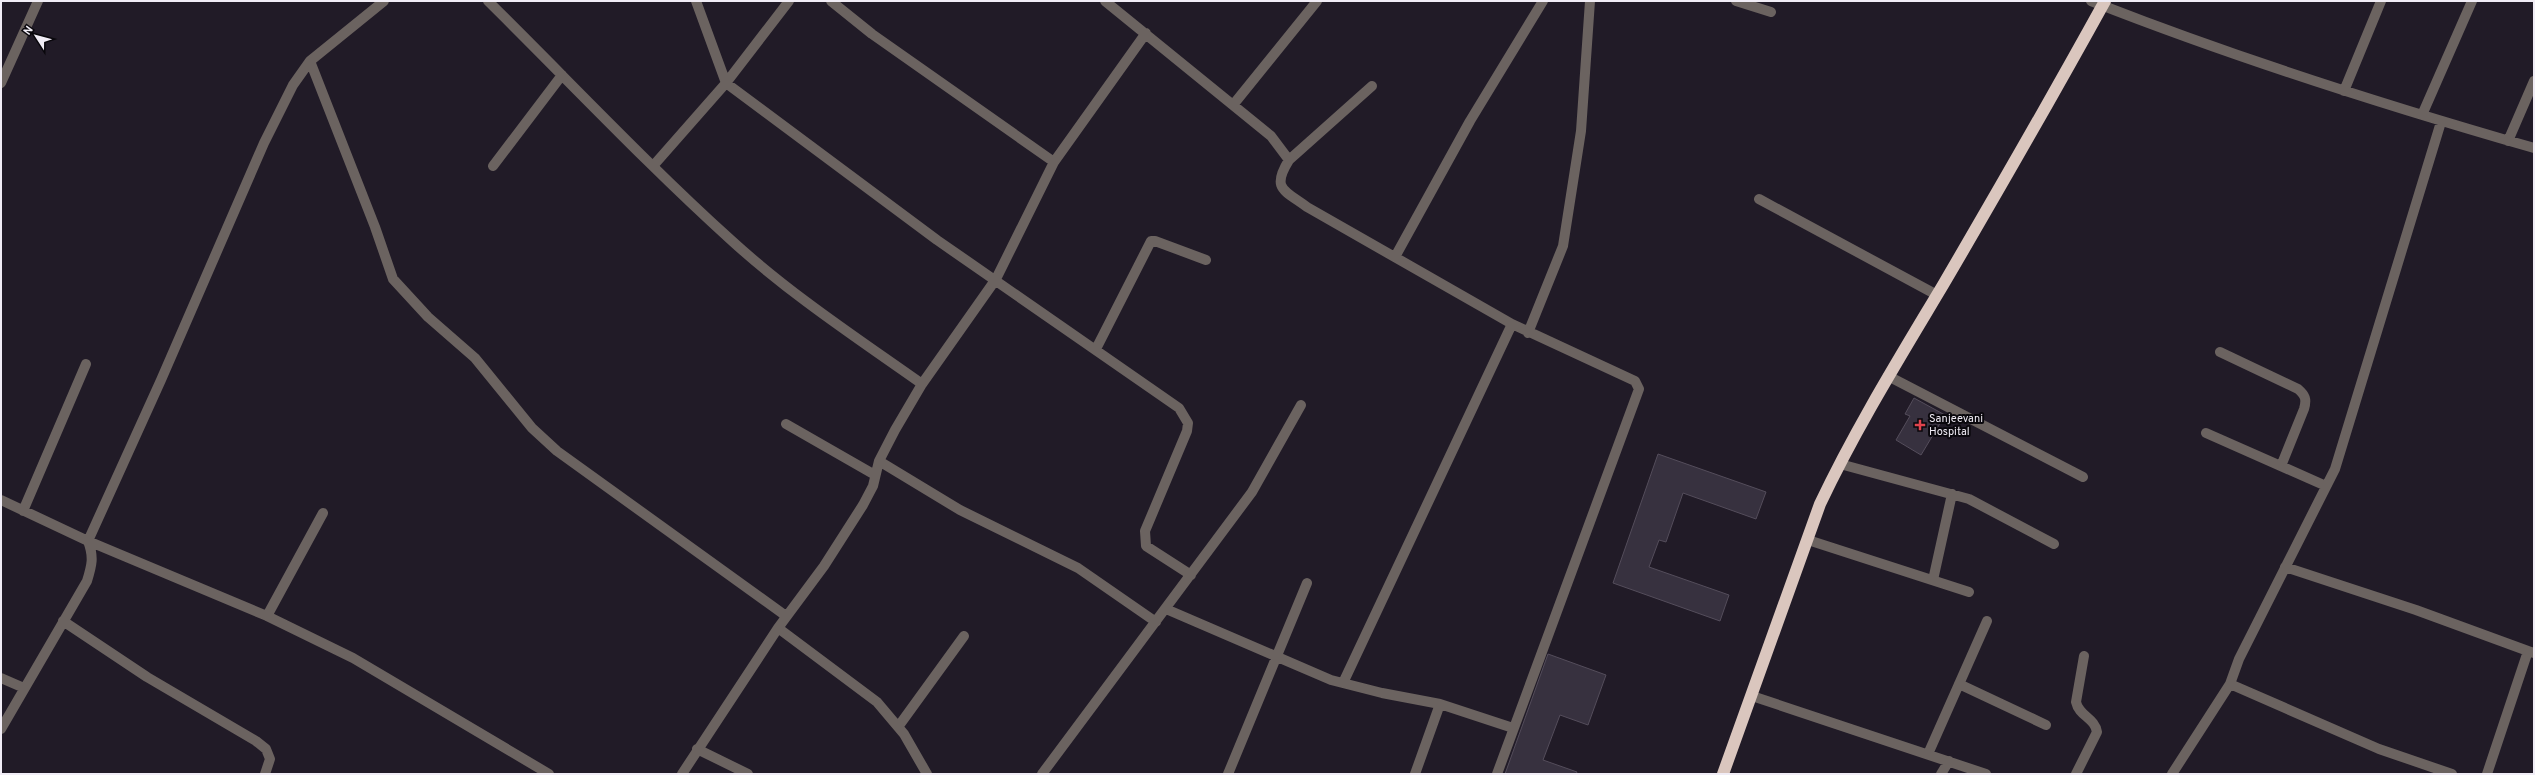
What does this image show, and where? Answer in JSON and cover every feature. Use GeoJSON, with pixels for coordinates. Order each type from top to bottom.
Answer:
{"type":"FeatureCollection","features":[{"type":"Feature","properties":{"kind":"highway"},"geometry":{"type":"LineString","coordinates":[[1724,774],[1820,504],[1888,376],[2025,145],[2099,2]]}},
{"type":"Feature","properties":{"kind":"street"},"geometry":{"type":"LineString","coordinates":[[1,83],[38,1]]}},
{"type":"Feature","properties":{"kind":"street"},"geometry":{"type":"LineString","coordinates":[[1,729],[87,581],[93,563],[93,553],[88,541],[162,380],[264,143],[292,85],[310,61],[384,1]]}},
{"type":"Feature","properties":{"kind":"street"},"geometry":{"type":"LineString","coordinates":[[488,1],[653,166],[732,241],[808,302],[922,384]]}},
{"type":"Feature","properties":{"kind":"street"},"geometry":{"type":"LineString","coordinates":[[696,1],[726,83],[937,240],[996,279],[1179,408],[1188,423],[1187,431],[1145,531],[1145,538],[1146,546],[1191,575]]}},
{"type":"Feature","properties":{"kind":"street"},"geometry":{"type":"LineString","coordinates":[[653,166],[726,83],[788,1]]}},
{"type":"Feature","properties":{"kind":"street"},"geometry":{"type":"LineString","coordinates":[[831,1],[872,34],[1054,162]]}},
{"type":"Feature","properties":{"kind":"street"},"geometry":{"type":"LineString","coordinates":[[1105,1],[1271,136],[1289,160]]}},
{"type":"Feature","properties":{"kind":"street"},"geometry":{"type":"LineString","coordinates":[[1233,105],[1317,1]]}},
{"type":"Feature","properties":{"kind":"street"},"geometry":{"type":"LineString","coordinates":[[1395,257],[1470,121],[1543,1]]}},
{"type":"Feature","properties":{"kind":"street"},"geometry":{"type":"LineString","coordinates":[[1736,1],[1771,12]]}},
{"type":"Feature","properties":{"kind":"street"},"geometry":{"type":"LineString","coordinates":[[2344,91],[2381,1]]}},
{"type":"Feature","properties":{"kind":"street"},"geometry":{"type":"LineString","coordinates":[[2422,115],[2472,1]]}},
{"type":"Feature","properties":{"kind":"street"},"geometry":{"type":"LineString","coordinates":[[1528,332],[1563,246],[1581,131],[1588,2]]}},
{"type":"Feature","properties":{"kind":"street"},"geometry":{"type":"LineString","coordinates":[[2099,2],[2239,57],[2441,122],[2534,148]]}},
{"type":"Feature","properties":{"kind":"street"},"geometry":{"type":"LineString","coordinates":[[682,774],[697,749],[786,616],[824,566],[863,505],[876,475],[879,461],[922,384],[996,279],[1054,162],[1146,33]]}},
{"type":"Feature","properties":{"kind":"street"},"geometry":{"type":"LineString","coordinates":[[310,61],[375,227],[393,279],[408,297],[475,358],[532,428],[557,451],[786,616]]}},
{"type":"Feature","properties":{"kind":"street"},"geometry":{"type":"LineString","coordinates":[[493,166],[562,75]]}},
{"type":"Feature","properties":{"kind":"street"},"geometry":{"type":"LineString","coordinates":[[2508,141],[2534,81]]}},
{"type":"Feature","properties":{"kind":"street"},"geometry":{"type":"LineString","coordinates":[[1372,86],[1289,160],[1279,176],[1280,184],[1285,191],[1307,207],[1512,324],[1635,381],[1639,389],[1497,774]]}},
{"type":"Feature","properties":{"kind":"street"},"geometry":{"type":"LineString","coordinates":[[2172,774],[2230,684],[2239,659],[2335,469],[2441,122]]}},
{"type":"Feature","properties":{"kind":"street"},"geometry":{"type":"LineString","coordinates":[[1759,199],[1937,295]]}},
{"type":"Feature","properties":{"kind":"street"},"geometry":{"type":"LineString","coordinates":[[1096,349],[1151,241],[1155,241],[1206,260]]}},
{"type":"Feature","properties":{"kind":"street"},"geometry":{"type":"LineString","coordinates":[[1343,683],[1512,324]]}},
{"type":"Feature","properties":{"kind":"street"},"geometry":{"type":"LineString","coordinates":[[2220,352],[2298,389],[2304,394],[2306,401],[2304,409],[2280,466]]}},
{"type":"Feature","properties":{"kind":"street"},"geometry":{"type":"LineString","coordinates":[[23,510],[86,364]]}},
{"type":"Feature","properties":{"kind":"street"},"geometry":{"type":"LineString","coordinates":[[1888,376],[2083,477]]}},
{"type":"Feature","properties":{"kind":"street"},"geometry":{"type":"LineString","coordinates":[[1042,774],[1252,492],[1301,406]]}},
{"type":"Feature","properties":{"kind":"street"},"geometry":{"type":"LineString","coordinates":[[786,424],[876,475]]}},
{"type":"Feature","properties":{"kind":"street"},"geometry":{"type":"LineString","coordinates":[[2206,433],[2326,486]]}},
{"type":"Feature","properties":{"kind":"street"},"geometry":{"type":"LineString","coordinates":[[879,461],[960,510],[1078,568],[1156,622]]}},
{"type":"Feature","properties":{"kind":"street"},"geometry":{"type":"LineString","coordinates":[[1840,464],[1969,499],[2054,544]]}},
{"type":"Feature","properties":{"kind":"street"},"geometry":{"type":"LineString","coordinates":[[1933,580],[1952,494]]}},
{"type":"Feature","properties":{"kind":"street"},"geometry":{"type":"LineString","coordinates":[[1,500],[88,541],[267,616],[353,658],[549,774]]}},
{"type":"Feature","properties":{"kind":"street"},"geometry":{"type":"LineString","coordinates":[[267,616],[324,513]]}},
{"type":"Feature","properties":{"kind":"street"},"geometry":{"type":"LineString","coordinates":[[1808,540],[1969,592]]}},
{"type":"Feature","properties":{"kind":"street"},"geometry":{"type":"LineString","coordinates":[[2286,567],[2416,610],[2531,652],[2487,774]]}},
{"type":"Feature","properties":{"kind":"street"},"geometry":{"type":"LineString","coordinates":[[1228,774],[1307,583]]}},
{"type":"Feature","properties":{"kind":"street"},"geometry":{"type":"LineString","coordinates":[[1166,609],[1343,683],[1382,694],[1440,704],[1513,728]]}},
{"type":"Feature","properties":{"kind":"street"},"geometry":{"type":"LineString","coordinates":[[63,621],[147,677],[256,741],[266,750],[270,759],[265,774]]}},
{"type":"Feature","properties":{"kind":"street"},"geometry":{"type":"LineString","coordinates":[[1928,754],[1987,621]]}},
{"type":"Feature","properties":{"kind":"street"},"geometry":{"type":"LineString","coordinates":[[778,628],[877,702],[898,727],[927,774]]}},
{"type":"Feature","properties":{"kind":"street"},"geometry":{"type":"LineString","coordinates":[[898,727],[964,636]]}},
{"type":"Feature","properties":{"kind":"street"},"geometry":{"type":"LineString","coordinates":[[2076,774],[2097,732],[2096,726],[2077,708],[2076,702],[2084,656]]}},
{"type":"Feature","properties":{"kind":"street"},"geometry":{"type":"LineString","coordinates":[[1,678],[24,688]]}},
{"type":"Feature","properties":{"kind":"street"},"geometry":{"type":"LineString","coordinates":[[1959,684],[2046,725]]}},
{"type":"Feature","properties":{"kind":"street"},"geometry":{"type":"LineString","coordinates":[[2230,684],[2379,750],[2452,774]]}},
{"type":"Feature","properties":{"kind":"street"},"geometry":{"type":"LineString","coordinates":[[1752,696],[1986,774]]}},
{"type":"Feature","properties":{"kind":"street"},"geometry":{"type":"LineString","coordinates":[[1415,774],[1440,704]]}},
{"type":"Feature","properties":{"kind":"street"},"geometry":{"type":"LineString","coordinates":[[697,749],[748,774]]}},
{"type":"Feature","properties":{"kind":"street"},"geometry":{"type":"LineString","coordinates":[[1941,774],[1949,761]]}},
{"type":"Feature","properties":{"kind":"building"},"geometry":{"type":"Polygon","coordinates":[[[1914,398],[1945,415],[1921,455],[1896,440],[1910,416],[1905,414],[1914,398]]]}},
{"type":"Feature","properties":{"kind":"building"},"geometry":{"type":"Polygon","coordinates":[[[1658,454],[1766,492],[1756,519],[1683,493],[1666,542],[1659,540],[1649,567],[1729,595],[1720,621],[1613,583],[1658,454]]]}},
{"type":"Feature","properties":{"kind":"building"},"geometry":{"type":"Polygon","coordinates":[[[1548,654],[1606,675],[1588,725],[1560,715],[1543,760],[1577,772],[1576,774],[1505,774],[1548,654]]]}},
{"type":"Feature","properties":{"kind":"place","name":"Sanjeevani Hospital"},"geometry":{"type":"Point","coordinates":[1920,425]}}]}
